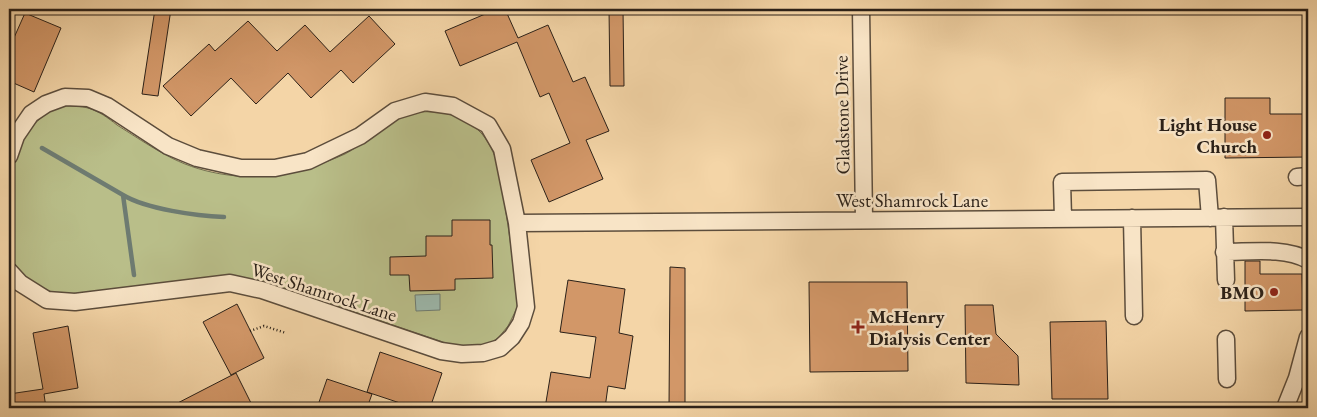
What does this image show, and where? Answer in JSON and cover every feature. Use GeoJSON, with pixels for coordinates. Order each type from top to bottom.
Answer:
{"type":"FeatureCollection","features":[{"type":"Feature","properties":{"kind":"street","name":"Gladstone Drive"},"geometry":{"type":"LineString","coordinates":[[861,9],[864,220]]}},
{"type":"Feature","properties":{"kind":"street","name":"West Shamrock Lane"},"geometry":{"type":"LineString","coordinates":[[9,156],[16,136],[31,114],[46,104],[65,97],[88,98],[107,106],[168,146],[196,158],[241,168],[275,168],[308,160],[360,136],[395,111],[425,102],[453,106],[488,125],[502,149],[517,223],[526,307],[521,323],[512,337],[500,348],[483,353],[462,354],[441,351],[262,290],[230,283],[75,302],[47,300],[20,283],[9,271]]}},
{"type":"Feature","properties":{"kind":"street"},"geometry":{"type":"LineString","coordinates":[[1063,218],[1062,182],[1207,180],[1224,252],[1226,280]]}},
{"type":"Feature","properties":{"kind":"street","name":"West Shamrock Lane"},"geometry":{"type":"LineString","coordinates":[[517,223],[1308,217]]}},
{"type":"Feature","properties":{"kind":"street"},"geometry":{"type":"LineString","coordinates":[[1132,218],[1134,316]]}},
{"type":"Feature","properties":{"kind":"street"},"geometry":{"type":"LineString","coordinates":[[1224,252],[1277,252],[1298,254],[1308,260]]}},
{"type":"Feature","properties":{"kind":"street"},"geometry":{"type":"LineString","coordinates":[[1285,408],[1297,378],[1308,337]]}},
{"type":"Feature","properties":{"kind":"street"},"geometry":{"type":"LineString","coordinates":[[1226,339],[1227,379]]}},
{"type":"Feature","properties":{"kind":"path"},"geometry":{"type":"LineString","coordinates":[[250,330],[264,326],[286,333]]}},
{"type":"Feature","properties":{"kind":"green space"},"geometry":{"type":"Polygon","coordinates":[[[65,106],[83,107],[96,111],[153,148],[178,161],[205,171],[248,177],[276,175],[328,161],[352,150],[387,123],[405,115],[429,112],[452,115],[473,126],[482,134],[493,152],[500,171],[516,281],[517,308],[508,326],[498,338],[490,343],[473,347],[452,345],[289,290],[241,277],[202,278],[85,294],[52,292],[31,282],[13,265],[9,258],[10,172],[27,130],[48,112],[65,106]]]}},
{"type":"Feature","properties":{"kind":"shaded area"},"geometry":{"type":"Polygon","coordinates":[[[440,294],[440,310],[416,311],[415,295],[440,294]]]}},
{"type":"Feature","properties":{"kind":"building"},"geometry":{"type":"Polygon","coordinates":[[[155,9],[171,9],[158,96],[142,94],[155,9]]]}},
{"type":"Feature","properties":{"kind":"building"},"geometry":{"type":"Polygon","coordinates":[[[497,9],[505,9],[518,38],[548,25],[573,82],[585,77],[609,131],[586,140],[603,179],[549,202],[531,160],[570,143],[549,93],[540,97],[517,42],[460,66],[445,31],[497,9]]]}},
{"type":"Feature","properties":{"kind":"building"},"geometry":{"type":"Polygon","coordinates":[[[609,9],[623,9],[624,86],[610,86],[609,9]]]}},
{"type":"Feature","properties":{"kind":"building"},"geometry":{"type":"Polygon","coordinates":[[[25,13],[61,28],[34,92],[9,81],[9,49],[25,13]]]}},
{"type":"Feature","properties":{"kind":"building"},"geometry":{"type":"Polygon","coordinates":[[[369,16],[395,44],[353,83],[341,70],[311,98],[288,73],[256,104],[231,78],[191,116],[163,86],[209,44],[215,51],[248,21],[277,51],[305,25],[330,52],[369,16]]]}},
{"type":"Feature","properties":{"kind":"building","name":"Light House Church"},"geometry":{"type":"Polygon","coordinates":[[[1225,98],[1270,98],[1270,114],[1308,114],[1308,157],[1225,158],[1225,98]]]}},
{"type":"Feature","properties":{"kind":"building"},"geometry":{"type":"Polygon","coordinates":[[[452,220],[490,220],[493,278],[455,279],[455,290],[410,291],[409,275],[390,275],[390,257],[426,256],[426,236],[452,236],[452,220]]]}},
{"type":"Feature","properties":{"kind":"building","name":"BMO"},"geometry":{"type":"Polygon","coordinates":[[[1245,261],[1260,261],[1260,274],[1302,274],[1303,310],[1245,311],[1245,261]]]}},
{"type":"Feature","properties":{"kind":"building"},"geometry":{"type":"Polygon","coordinates":[[[670,267],[685,268],[685,408],[669,408],[670,267]]]}},
{"type":"Feature","properties":{"kind":"building"},"geometry":{"type":"Polygon","coordinates":[[[568,280],[625,289],[619,333],[633,336],[625,389],[608,386],[605,408],[545,408],[551,372],[590,378],[596,337],[560,332],[568,280]]]}},
{"type":"Feature","properties":{"kind":"building","name":"McHenry Dialysis Center"},"geometry":{"type":"Polygon","coordinates":[[[809,282],[907,282],[908,371],[810,372],[809,282]]]}},
{"type":"Feature","properties":{"kind":"building"},"geometry":{"type":"Polygon","coordinates":[[[237,304],[264,358],[231,375],[203,322],[237,304]]]}},
{"type":"Feature","properties":{"kind":"building"},"geometry":{"type":"Polygon","coordinates":[[[965,305],[993,305],[996,334],[1018,356],[1019,385],[966,383],[965,305]]]}},
{"type":"Feature","properties":{"kind":"building"},"geometry":{"type":"Polygon","coordinates":[[[1106,321],[1108,399],[1052,399],[1050,322],[1106,321]]]}},
{"type":"Feature","properties":{"kind":"building"},"geometry":{"type":"Polygon","coordinates":[[[68,326],[78,388],[44,394],[46,408],[9,408],[9,394],[43,389],[33,333],[68,326]]]}},
{"type":"Feature","properties":{"kind":"building"},"geometry":{"type":"Polygon","coordinates":[[[380,352],[442,373],[430,408],[404,408],[406,405],[367,392],[380,352]]]}},
{"type":"Feature","properties":{"kind":"building"},"geometry":{"type":"Polygon","coordinates":[[[236,373],[251,403],[240,408],[168,408],[236,373]]]}},
{"type":"Feature","properties":{"kind":"building"},"geometry":{"type":"Polygon","coordinates":[[[327,379],[372,394],[367,408],[317,408],[327,379]]]}},
{"type":"Feature","properties":{"kind":"waterway"},"geometry":{"type":"LineString","coordinates":[[42,148],[123,195],[134,275]]}},
{"type":"Feature","properties":{"kind":"waterway"},"geometry":{"type":"LineString","coordinates":[[123,195],[158,208],[224,217]]}},
{"type":"Feature","properties":{"kind":"place","name":"Light House Church"},"geometry":{"type":"Point","coordinates":[1267,135]}},
{"type":"Feature","properties":{"kind":"place","name":"BMO"},"geometry":{"type":"Point","coordinates":[1274,292]}},
{"type":"Feature","properties":{"kind":"place","name":"McHenry Dialysis Center"},"geometry":{"type":"Point","coordinates":[858,327]}}]}
